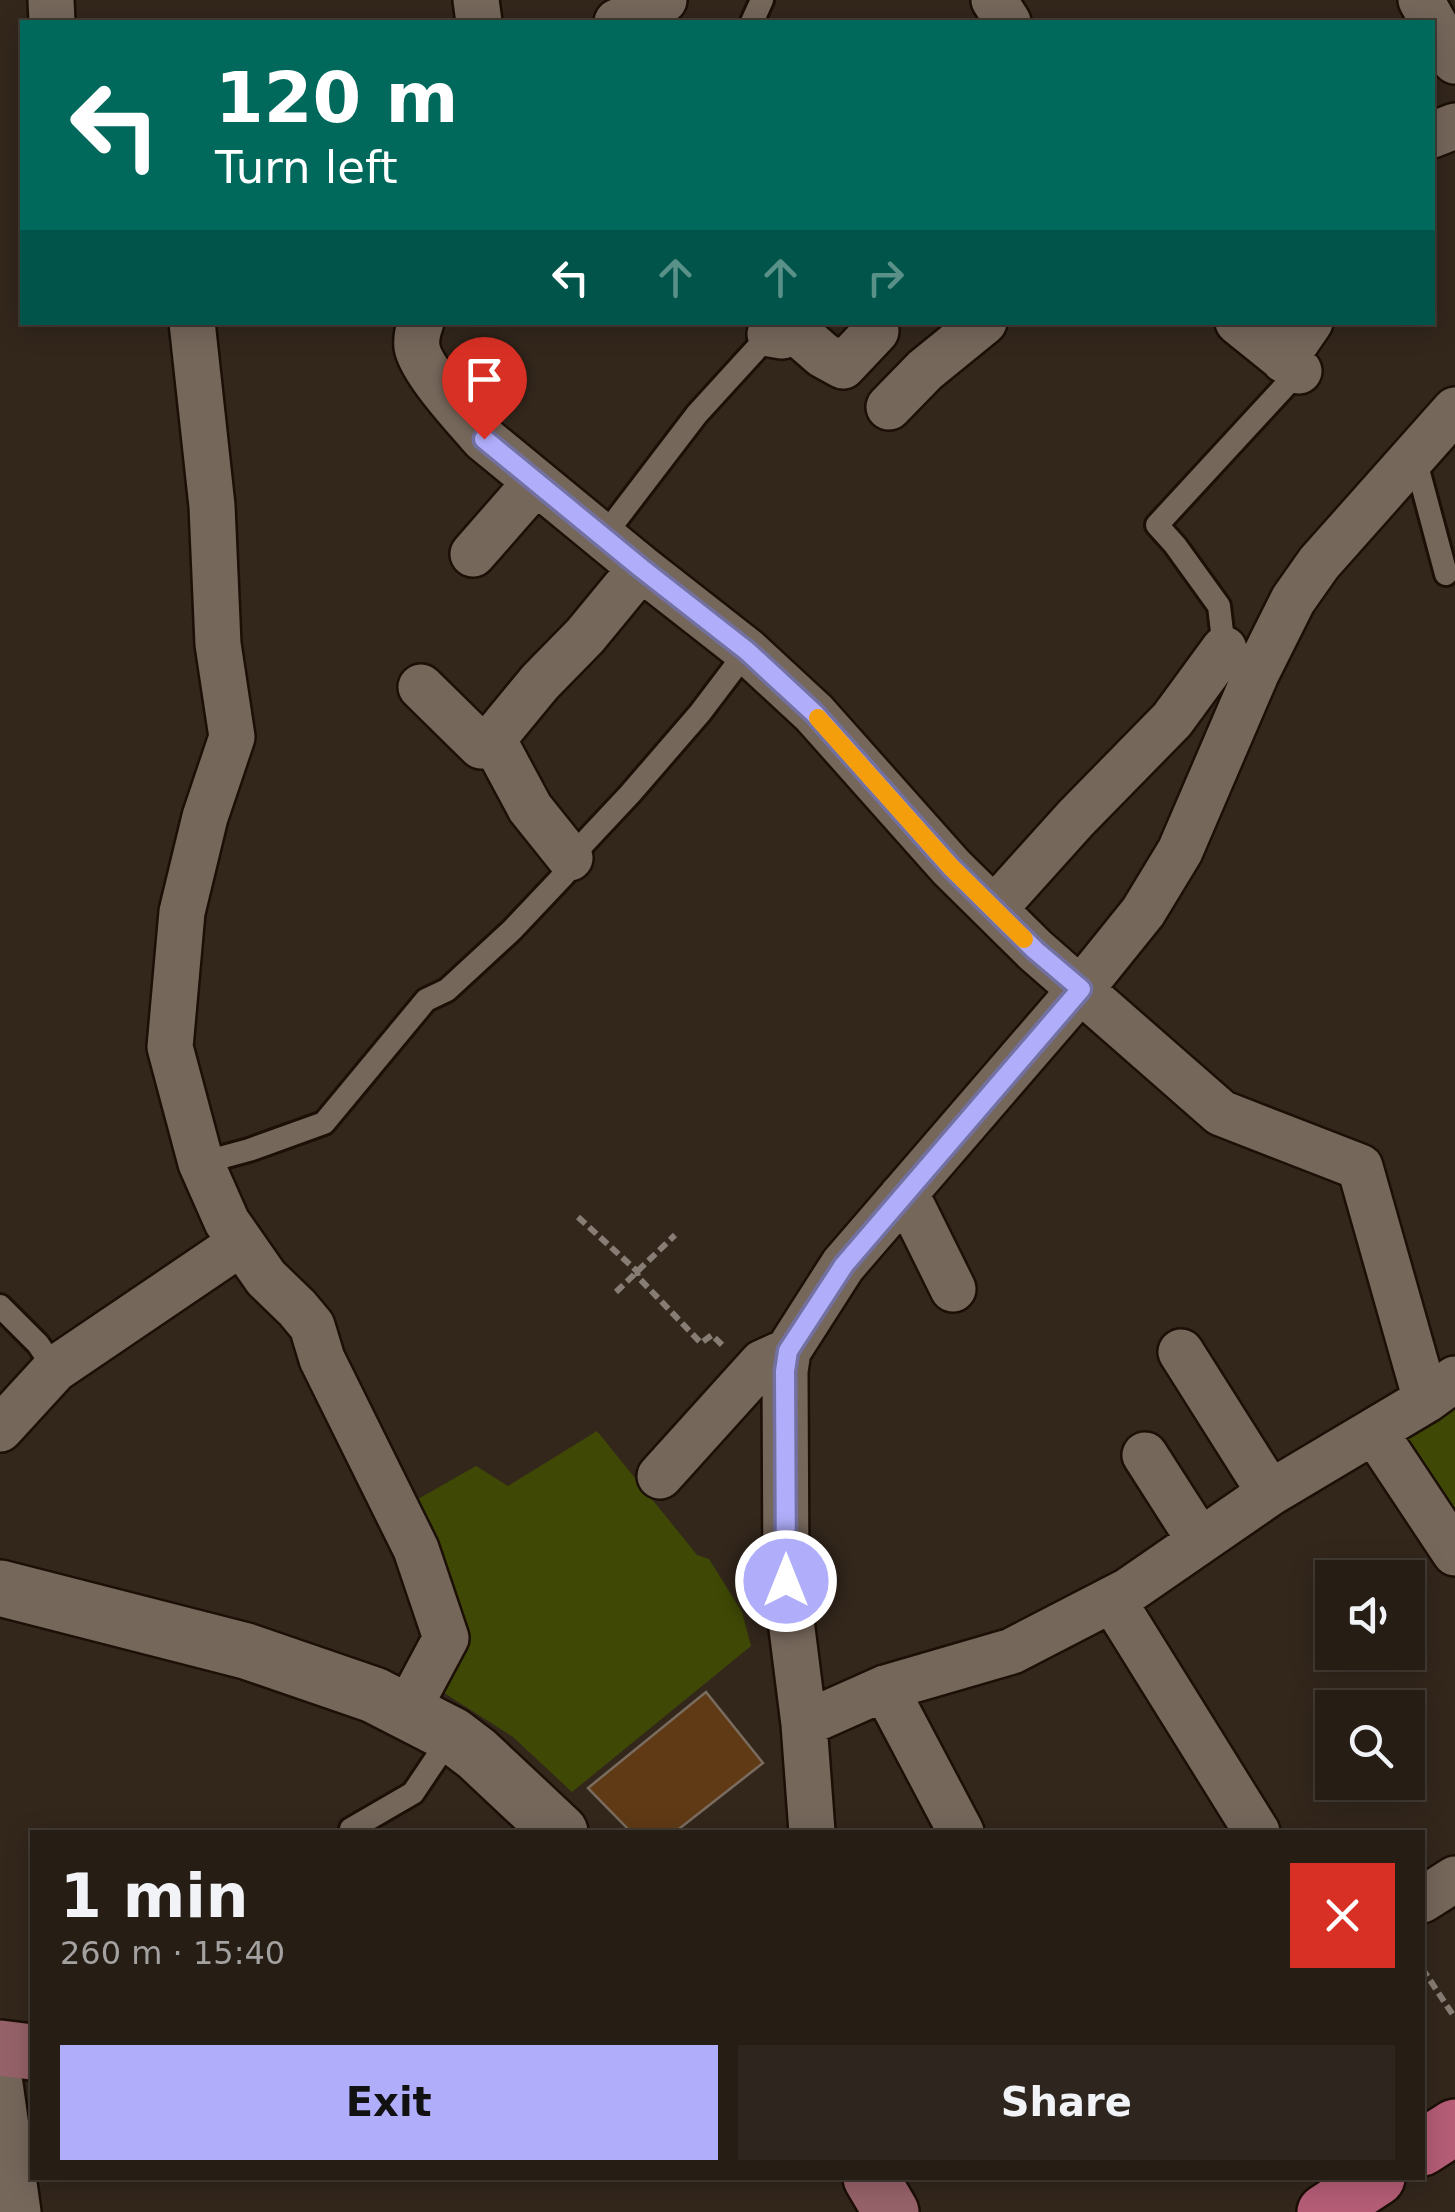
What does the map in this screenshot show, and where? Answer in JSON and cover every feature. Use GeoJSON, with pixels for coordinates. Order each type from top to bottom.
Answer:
{"type":"FeatureCollection","features":[{"type":"Feature","properties":{"kind":"main road"},"geometry":{"type":"LineString","coordinates":[[1425,2146],[1455,2126]]}},
{"type":"Feature","properties":{"kind":"main road"},"geometry":{"type":"LineString","coordinates":[[872,2180],[891,2212]]}},
{"type":"Feature","properties":{"kind":"main road"},"geometry":{"type":"LineString","coordinates":[[1325,2212],[1374,2180]]}},
{"type":"Feature","properties":{"kind":"street"},"geometry":{"type":"LineString","coordinates":[[622,20],[664,0]]}},
{"type":"Feature","properties":{"kind":"street"},"geometry":{"type":"LineString","coordinates":[[1435,25],[1455,61]]}},
{"type":"Feature","properties":{"kind":"street"},"geometry":{"type":"LineString","coordinates":[[192,325],[212,506],[218,644],[232,737],[205,817],[182,912],[170,1048],[201,1163],[227,1222],[266,1278],[312,1326],[322,1359],[416,1549],[446,1638],[429,1723]]}},
{"type":"Feature","properties":{"kind":"street"},"geometry":{"type":"LineString","coordinates":[[421,325],[417,349],[432,375],[484,439],[747,651],[814,713],[951,867],[1035,950],[1221,1113],[1360,1167],[1441,1389],[1270,1493],[1128,1591],[1012,1651],[885,1688],[804,1724]]}},
{"type":"Feature","properties":{"kind":"street"},"geometry":{"type":"LineString","coordinates":[[889,406],[925,370],[980,325]]}},
{"type":"Feature","properties":{"kind":"street"},"geometry":{"type":"LineString","coordinates":[[1242,325],[1292,365],[1309,325]]}},
{"type":"Feature","properties":{"kind":"street"},"geometry":{"type":"LineString","coordinates":[[770,328],[782,336],[794,329],[823,355],[844,366],[876,331]]}},
{"type":"Feature","properties":{"kind":"street"},"geometry":{"type":"LineString","coordinates":[[994,909],[1172,720],[1240,661],[1455,410]]}},
{"type":"Feature","properties":{"kind":"street"},"geometry":{"type":"LineString","coordinates":[[473,554],[536,482]]}},
{"type":"Feature","properties":{"kind":"street"},"geometry":{"type":"LineString","coordinates":[[421,688],[482,746],[493,740],[641,568]]}},
{"type":"Feature","properties":{"kind":"street"},"geometry":{"type":"LineString","coordinates":[[660,1476],[770,1363],[844,1265],[1143,912],[1180,851],[1240,661]]}},
{"type":"Feature","properties":{"kind":"street"},"geometry":{"type":"LineString","coordinates":[[493,740],[530,808],[570,858]]}},
{"type":"Feature","properties":{"kind":"street"},"geometry":{"type":"LineString","coordinates":[[902,1196],[913,1208],[953,1289]]}},
{"type":"Feature","properties":{"kind":"street"},"geometry":{"type":"LineString","coordinates":[[0,1428],[55,1369],[241,1244]]}},
{"type":"Feature","properties":{"kind":"street"},"geometry":{"type":"LineString","coordinates":[[1182,1352],[1270,1493]]}},
{"type":"Feature","properties":{"kind":"street"},"geometry":{"type":"LineString","coordinates":[[770,1363],[785,1371],[786,1581],[804,1724],[812,1830]]}},
{"type":"Feature","properties":{"kind":"street"},"geometry":{"type":"LineString","coordinates":[[1374,1430],[1455,1553]]}},
{"type":"Feature","properties":{"kind":"street"},"geometry":{"type":"LineString","coordinates":[[1145,1455],[1200,1542]]}},
{"type":"Feature","properties":{"kind":"street"},"geometry":{"type":"LineString","coordinates":[[0,1588],[246,1650],[374,1694],[478,1754],[558,1830]]}},
{"type":"Feature","properties":{"kind":"street"},"geometry":{"type":"LineString","coordinates":[[1112,1599],[1256,1830]]}},
{"type":"Feature","properties":{"kind":"street"},"geometry":{"type":"LineString","coordinates":[[885,1688],[961,1830]]}},
{"type":"Feature","properties":{"kind":"street"},"geometry":{"type":"LineString","coordinates":[[1425,1898],[1455,1880]]}},
{"type":"Feature","properties":{"kind":"street"},"geometry":{"type":"LineString","coordinates":[[8,2062],[18,2212]]}},
{"type":"Feature","properties":{"kind":"lane"},"geometry":{"type":"LineString","coordinates":[[603,537],[697,414],[770,328]]}},
{"type":"Feature","properties":{"kind":"lane"},"geometry":{"type":"LineString","coordinates":[[1240,661],[1219,606],[1158,525],[1292,365]]}},
{"type":"Feature","properties":{"kind":"lane"},"geometry":{"type":"LineString","coordinates":[[1409,462],[1419,473],[1446,574]]}},
{"type":"Feature","properties":{"kind":"lane"},"geometry":{"type":"LineString","coordinates":[[201,1163],[324,1123],[426,1000],[447,990],[564,875],[570,858],[700,713],[747,651]]}},
{"type":"Feature","properties":{"kind":"lane"},"geometry":{"type":"LineString","coordinates":[[0,1306],[38,1344],[55,1369]]}},
{"type":"Feature","properties":{"kind":"lane"},"geometry":{"type":"LineString","coordinates":[[352,1830],[413,1793],[429,1723]]}},
{"type":"Feature","properties":{"kind":"path"},"geometry":{"type":"LineString","coordinates":[[578,1217],[636,1271],[638,1278],[701,1343],[712,1335],[770,1363]]}},
{"type":"Feature","properties":{"kind":"path"},"geometry":{"type":"LineString","coordinates":[[616,1292],[675,1235]]}},
{"type":"Feature","properties":{"kind":"path"},"geometry":{"type":"LineString","coordinates":[[1425,1973],[1455,2018]]}},
{"type":"Feature","properties":{"kind":"green space"},"geometry":{"type":"Polygon","coordinates":[[[1455,1396],[1455,1528],[1392,1438],[1455,1396]]]}},
{"type":"Feature","properties":{"kind":"green space"},"geometry":{"type":"Polygon","coordinates":[[[597,1431],[697,1555],[709,1559],[742,1612],[751,1646],[572,1792],[513,1737],[441,1691],[411,1503],[476,1466],[508,1486],[597,1431]]]}},
{"type":"Feature","properties":{"kind":"building"},"geometry":{"type":"Polygon","coordinates":[[[706,1692],[763,1763],[678,1830],[629,1830],[588,1788],[706,1692]]]}},
{"type":"Feature","properties":{"kind":"slow traffic"},"geometry":{"type":"LineString","coordinates":[[818,718],[951,867],[1024,939]]}},
{"type":"Feature","properties":{"kind":"route"},"geometry":{"type":"LineString","coordinates":[[484,439],[747,651],[814,713],[951,867],[1035,950],[1081,989],[844,1265],[788,1351],[786,1581]]}}]}
